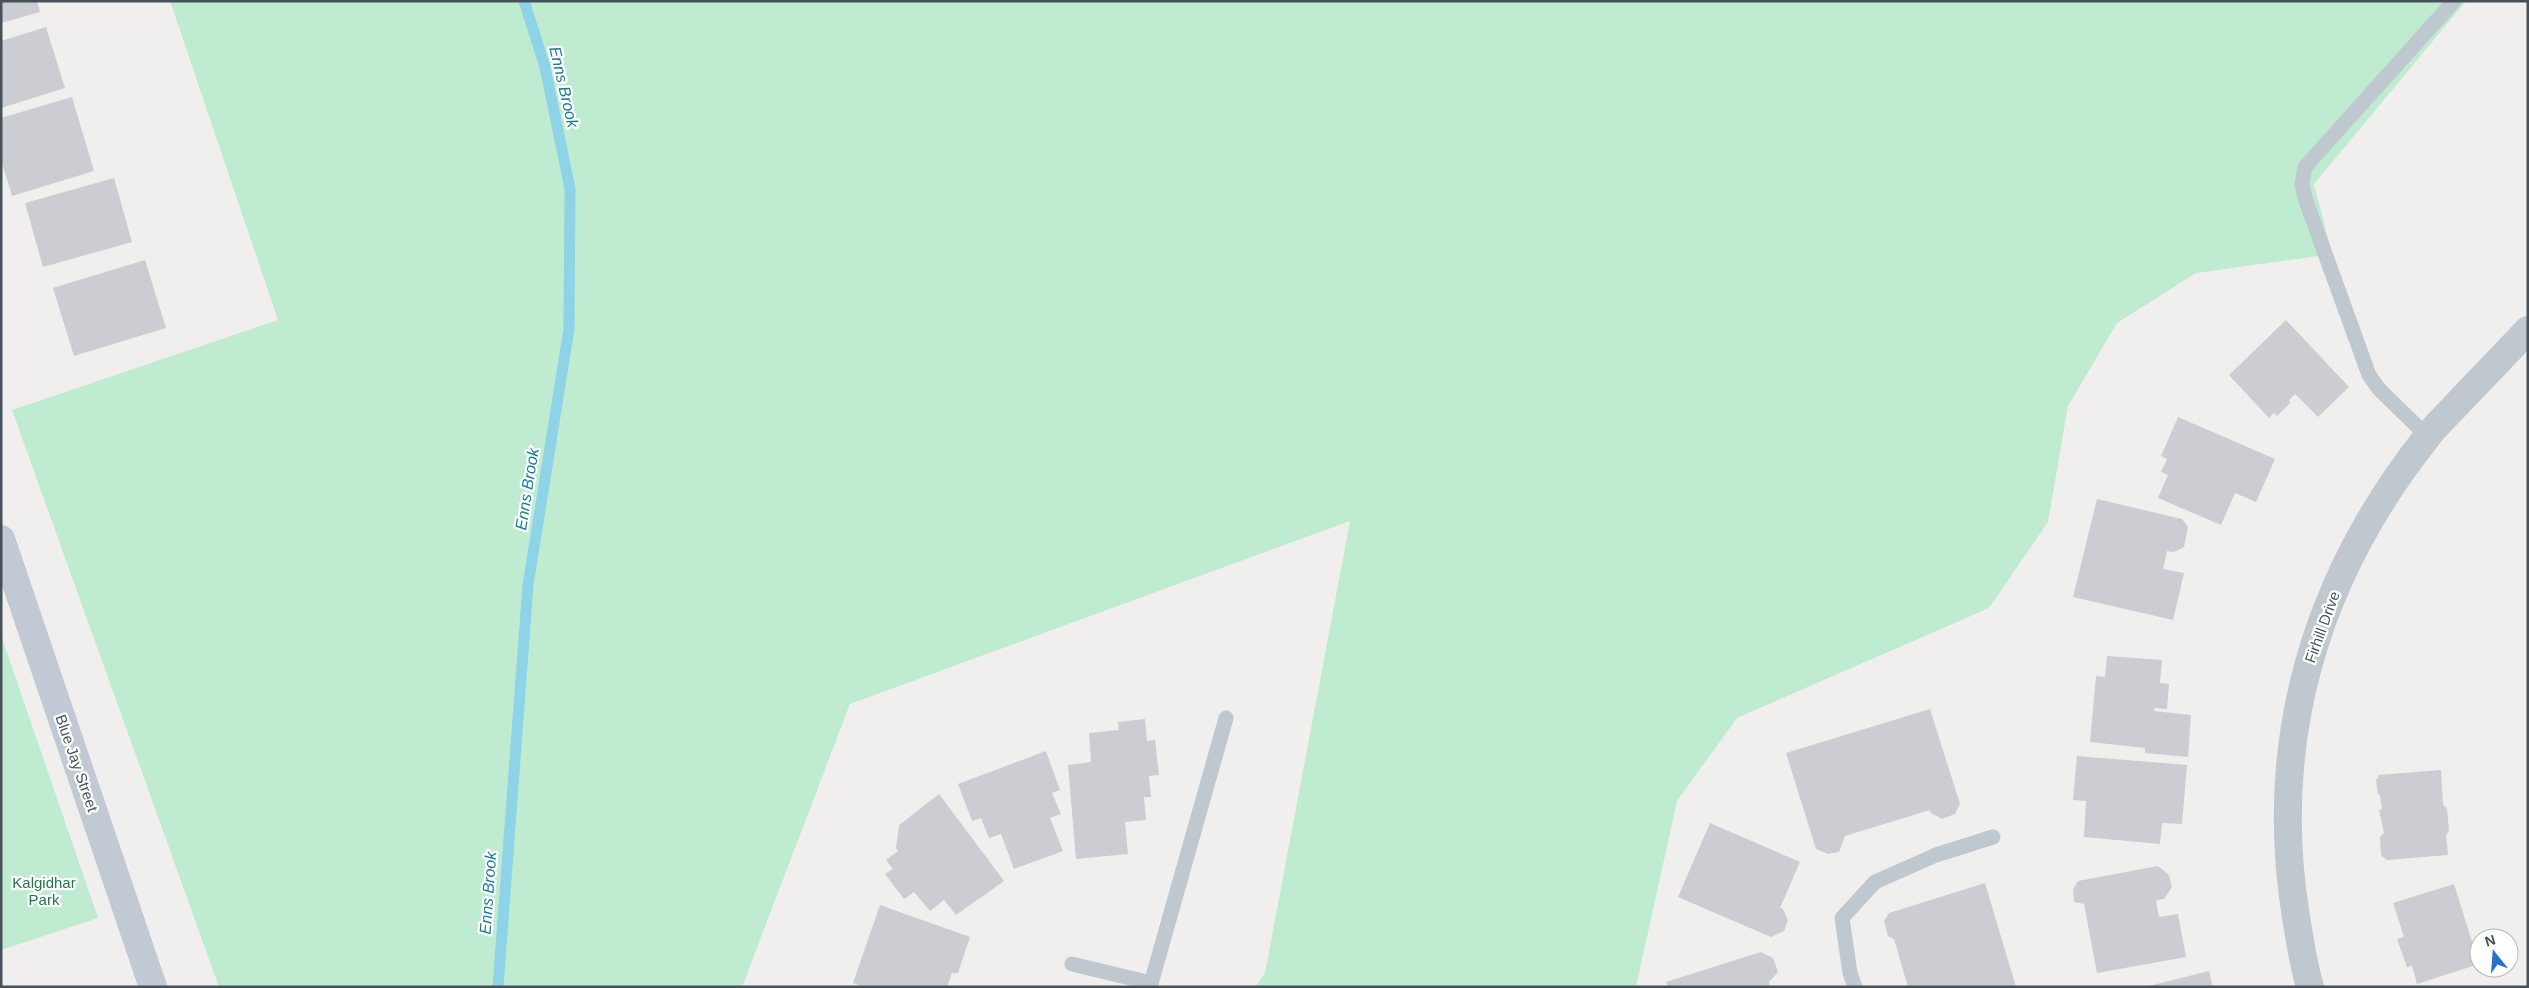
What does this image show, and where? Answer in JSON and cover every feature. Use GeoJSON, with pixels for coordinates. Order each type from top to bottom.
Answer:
{"type":"FeatureCollection","features":[{"type":"Feature","properties":{"kind":"street","name":"Firhill Drive"},"geometry":{"type":"LineString","coordinates":[[2310,987],[2305,971],[2292,894],[2286,828],[2290,759],[2300,692],[2321,624],[2347,560],[2381,501],[2427,436],[2528,330]]}},
{"type":"Feature","properties":{"kind":"street","name":"Blue Jay Street"},"geometry":{"type":"LineString","coordinates":[[1,539],[153,987]]}},
{"type":"Feature","properties":{"kind":"lane"},"geometry":{"type":"LineString","coordinates":[[2427,436],[2378,389],[2369,375],[2306,201],[2302,185],[2305,167],[2454,1]]}},
{"type":"Feature","properties":{"kind":"lane"},"geometry":{"type":"LineString","coordinates":[[1072,964],[1150,985],[1226,718]]}},
{"type":"Feature","properties":{"kind":"lane"},"geometry":{"type":"LineString","coordinates":[[1855,987],[1850,973],[1842,918],[1875,882],[1936,855],[1993,837]]}},
{"type":"Feature","properties":{"kind":"green space"},"geometry":{"type":"Polygon","coordinates":[[[170,1],[2466,1],[2314,184],[2332,254],[2196,273],[2117,323],[2068,406],[2048,522],[1989,608],[1737,718],[1677,801],[1636,987],[1255,987],[1265,973],[1350,521],[850,704],[742,987],[219,987],[12,410],[278,320],[170,1]]]}},
{"type":"Feature","properties":{"kind":"green space","name":"Kalgidhar Park"},"geometry":{"type":"Polygon","coordinates":[[[1,635],[98,918],[1,950],[1,635]]]}},
{"type":"Feature","properties":{"kind":"building"},"geometry":{"type":"Polygon","coordinates":[[[1,1],[37,1],[40,12],[1,23],[1,1]]]}},
{"type":"Feature","properties":{"kind":"building"},"geometry":{"type":"Polygon","coordinates":[[[46,27],[65,88],[1,108],[1,41],[46,27]]]}},
{"type":"Feature","properties":{"kind":"building"},"geometry":{"type":"Polygon","coordinates":[[[72,97],[94,171],[12,196],[1,160],[1,118],[72,97]]]}},
{"type":"Feature","properties":{"kind":"building"},"geometry":{"type":"Polygon","coordinates":[[[114,178],[132,242],[43,267],[25,203],[114,178]]]}},
{"type":"Feature","properties":{"kind":"building"},"geometry":{"type":"Polygon","coordinates":[[[145,260],[166,328],[74,356],[53,288],[145,260]]]}},
{"type":"Feature","properties":{"kind":"building"},"geometry":{"type":"Polygon","coordinates":[[[2286,320],[2349,387],[2318,417],[2295,394],[2289,400],[2290,403],[2277,416],[2274,413],[2269,418],[2229,375],[2286,320]]]}},
{"type":"Feature","properties":{"kind":"building"},"geometry":{"type":"Polygon","coordinates":[[[2178,417],[2275,459],[2256,502],[2235,493],[2221,525],[2158,498],[2168,475],[2161,472],[2167,459],[2161,456],[2178,417]]]}},
{"type":"Feature","properties":{"kind":"building"},"geometry":{"type":"Polygon","coordinates":[[[2097,499],[2182,519],[2188,527],[2184,547],[2174,552],[2167,551],[2163,569],[2184,573],[2173,620],[2073,597],[2097,499]]]}},
{"type":"Feature","properties":{"kind":"building"},"geometry":{"type":"Polygon","coordinates":[[[2107,656],[2162,660],[2160,683],[2169,684],[2167,709],[2155,708],[2154,711],[2191,715],[2188,757],[2145,753],[2145,748],[2090,742],[2096,676],[2105,677],[2107,656]]]}},
{"type":"Feature","properties":{"kind":"building"},"geometry":{"type":"Polygon","coordinates":[[[1930,709],[1960,804],[1955,814],[1942,819],[1931,813],[1930,810],[1845,836],[1839,852],[1828,854],[1816,849],[1786,753],[1930,709]]]}},
{"type":"Feature","properties":{"kind":"building"},"geometry":{"type":"Polygon","coordinates":[[[1145,719],[1147,741],[1155,740],[1159,775],[1149,776],[1151,797],[1144,797],[1146,820],[1125,822],[1128,854],[1076,859],[1068,765],[1091,762],[1089,733],[1119,730],[1118,722],[1145,719]]]}},
{"type":"Feature","properties":{"kind":"building"},"geometry":{"type":"Polygon","coordinates":[[[1046,751],[1060,790],[1052,793],[1061,814],[1050,818],[1063,851],[1014,869],[1001,834],[989,838],[981,818],[972,821],[958,784],[1046,751]]]}},
{"type":"Feature","properties":{"kind":"building"},"geometry":{"type":"Polygon","coordinates":[[[2077,756],[2187,765],[2182,824],[2162,823],[2160,844],[2084,837],[2086,801],[2073,800],[2077,756]]]}},
{"type":"Feature","properties":{"kind":"building"},"geometry":{"type":"Polygon","coordinates":[[[2441,770],[2443,805],[2447,808],[2449,831],[2446,835],[2448,855],[2387,860],[2381,855],[2380,837],[2384,833],[2379,810],[2382,809],[2376,779],[2378,779],[2378,775],[2441,770]]]}},
{"type":"Feature","properties":{"kind":"building"},"geometry":{"type":"Polygon","coordinates":[[[939,794],[1004,881],[956,915],[944,900],[930,911],[914,892],[904,899],[885,874],[893,869],[886,860],[898,851],[896,848],[899,825],[939,794]]]}},
{"type":"Feature","properties":{"kind":"building"},"geometry":{"type":"Polygon","coordinates":[[[1710,823],[1800,862],[1780,908],[1783,909],[1788,920],[1784,931],[1771,937],[1678,897],[1710,823]]]}},
{"type":"Feature","properties":{"kind":"building"},"geometry":{"type":"Polygon","coordinates":[[[2158,866],[2169,875],[2172,887],[2164,899],[2156,900],[2159,917],[2178,914],[2186,957],[2097,973],[2084,904],[2074,902],[2073,889],[2078,881],[2158,866]]]}},
{"type":"Feature","properties":{"kind":"building"},"geometry":{"type":"Polygon","coordinates":[[[1985,883],[2016,987],[1908,987],[1894,939],[1888,936],[1884,921],[1889,913],[1985,883]]]}},
{"type":"Feature","properties":{"kind":"building"},"geometry":{"type":"Polygon","coordinates":[[[2454,884],[2469,932],[2469,967],[2417,984],[2412,966],[2407,967],[2397,939],[2404,937],[2393,903],[2454,884]]]}},
{"type":"Feature","properties":{"kind":"building"},"geometry":{"type":"Polygon","coordinates":[[[880,905],[970,937],[958,973],[952,973],[947,987],[864,987],[853,983],[880,905]]]}},
{"type":"Feature","properties":{"kind":"building"},"geometry":{"type":"Polygon","coordinates":[[[1761,952],[1773,958],[1778,972],[1769,982],[1770,987],[1668,987],[1666,982],[1761,952]]]}},
{"type":"Feature","properties":{"kind":"building"},"geometry":{"type":"Polygon","coordinates":[[[2209,971],[2213,987],[2149,987],[2149,986],[2209,971]]]}},
{"type":"Feature","properties":{"kind":"waterway","name":"Enns Brook"},"geometry":{"type":"LineString","coordinates":[[498,987],[528,585],[569,329],[570,189],[545,67],[524,1]]}}]}
